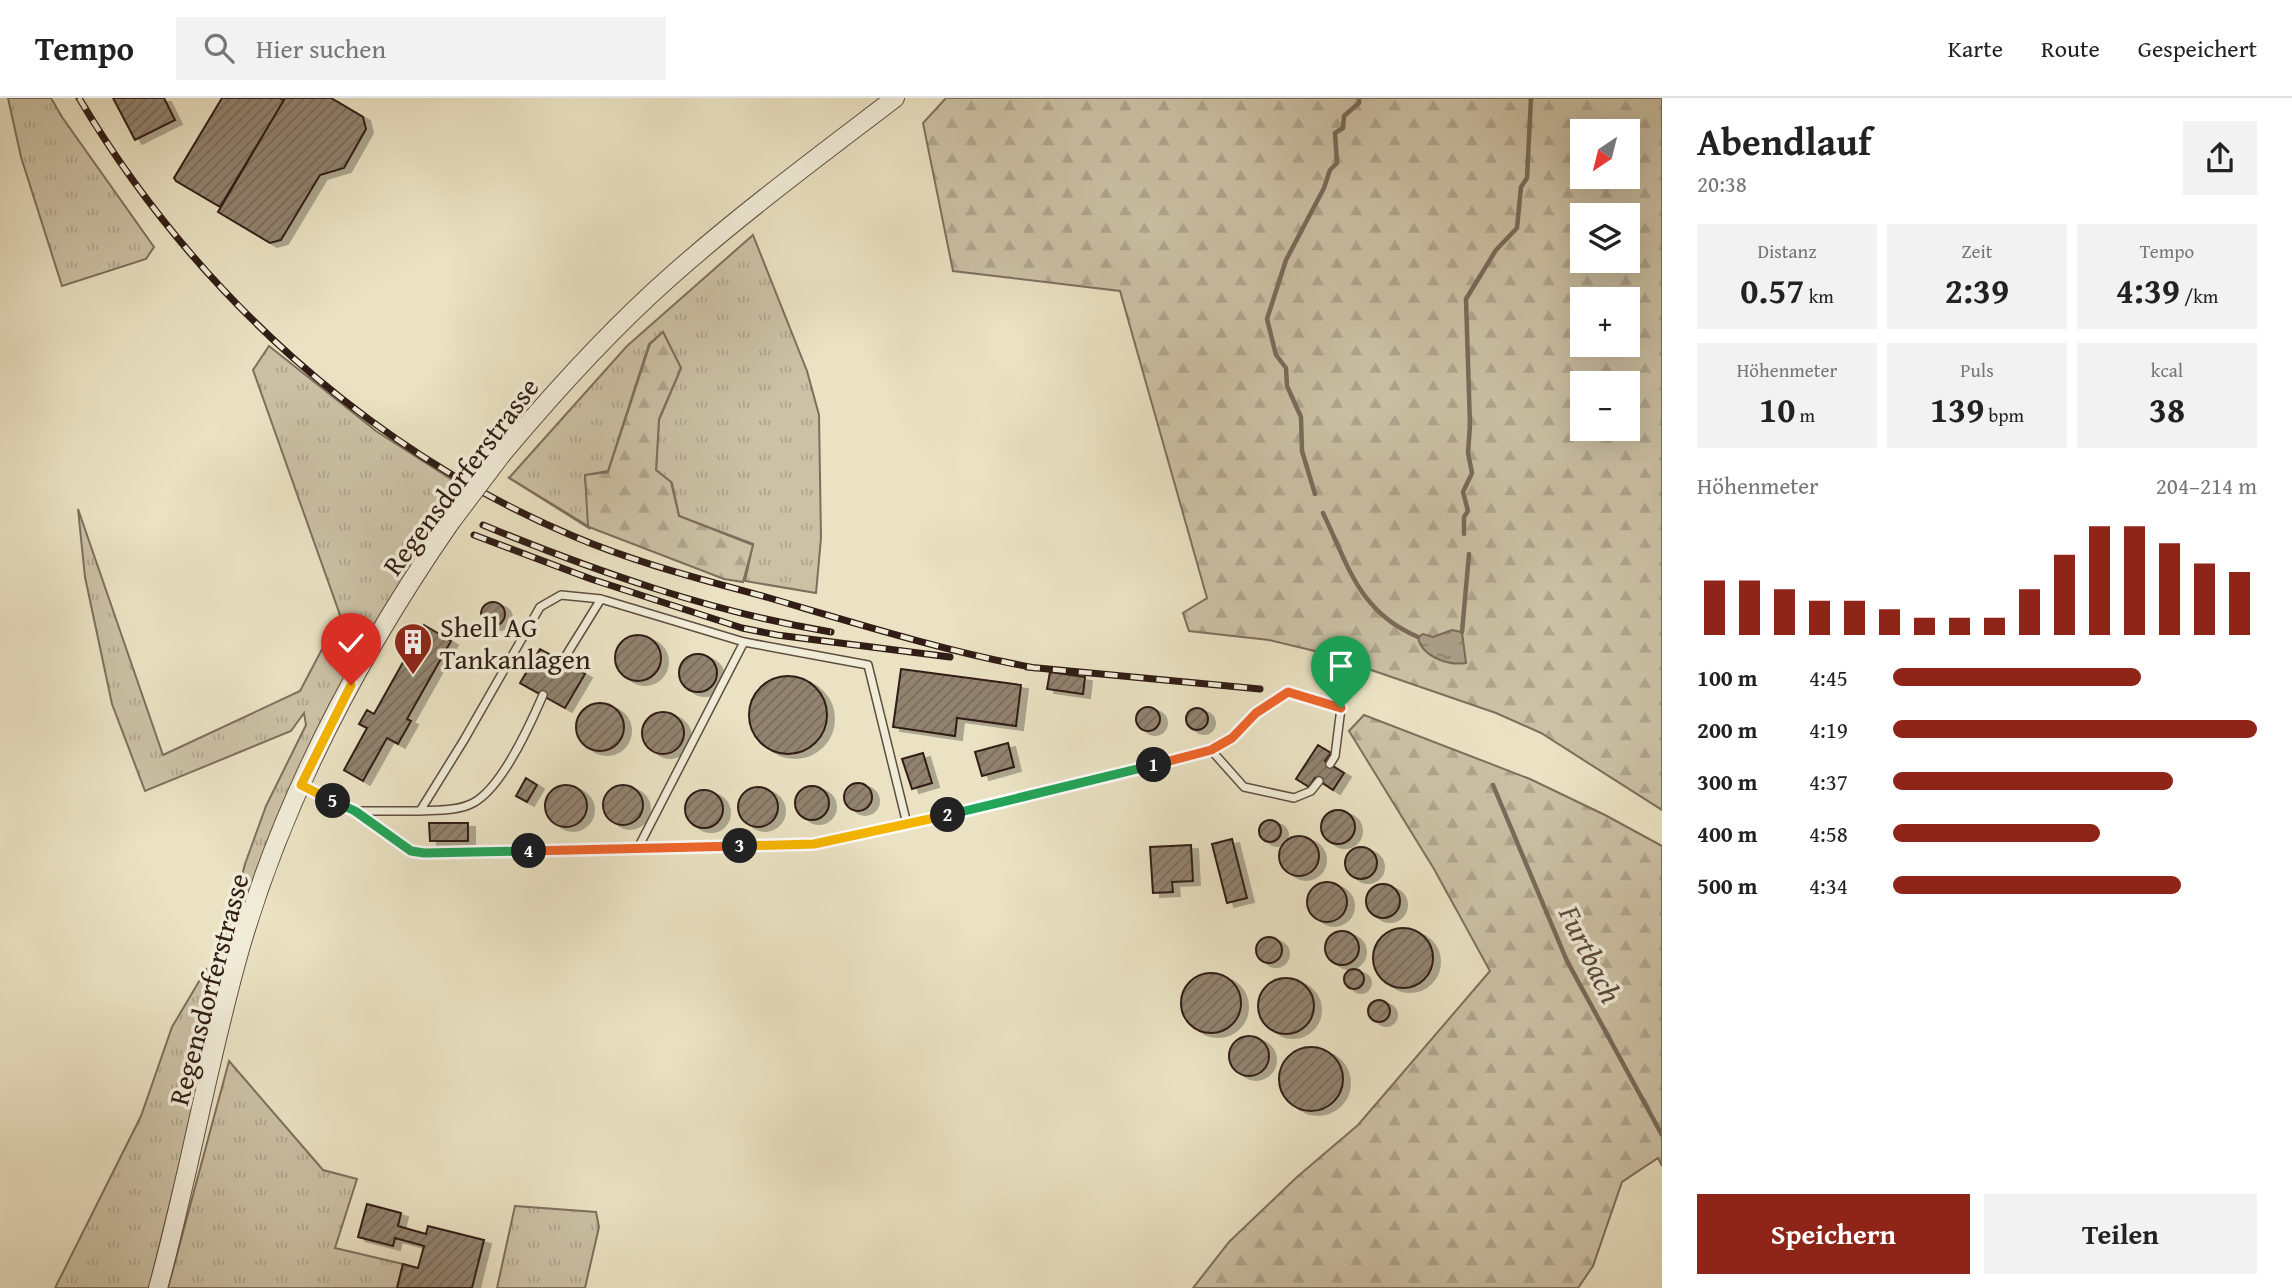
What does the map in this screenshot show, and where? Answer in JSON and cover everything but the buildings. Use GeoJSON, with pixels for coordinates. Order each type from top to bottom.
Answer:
{"type":"FeatureCollection","features":[{"type":"Feature","properties":{"kind":"street","name":"Regensdorferstrasse"},"geometry":{"type":"LineString","coordinates":[[158,1288],[189,1169],[216,1042],[241,946],[266,872],[301,785],[351,685],[413,578],[502,454],[607,337],[670,277],[752,209],[895,98]]}},
{"type":"Feature","properties":{"kind":"lane"},"geometry":{"type":"LineString","coordinates":[[420,811],[540,607],[561,595],[601,599],[744,642],[868,665],[907,824]]}},
{"type":"Feature","properties":{"kind":"lane"},"geometry":{"type":"LineString","coordinates":[[562,662],[601,599]]}},
{"type":"Feature","properties":{"kind":"lane"},"geometry":{"type":"LineString","coordinates":[[638,848],[744,642]]}},
{"type":"Feature","properties":{"kind":"lane"},"geometry":{"type":"LineString","coordinates":[[301,785],[355,811],[411,851],[424,853],[814,844],[1211,750],[1232,738],[1256,713],[1288,692],[1341,708],[1335,756],[1330,764]]}},
{"type":"Feature","properties":{"kind":"lane"},"geometry":{"type":"LineString","coordinates":[[355,811],[457,808],[486,795],[525,737],[543,695]]}},
{"type":"Feature","properties":{"kind":"lane"},"geometry":{"type":"LineString","coordinates":[[1211,750],[1244,787],[1294,799],[1311,791],[1319,781]]}},
{"type":"Feature","properties":{"kind":"green space"},"geometry":{"type":"Polygon","coordinates":[[[8,98],[51,98],[154,247],[146,259],[62,286],[21,157],[8,98]]]}},
{"type":"Feature","properties":{"kind":"green space"},"geometry":{"type":"Polygon","coordinates":[[[946,98],[1662,98],[1662,810],[1541,733],[1496,713],[1319,652],[1269,640],[1189,631],[1183,613],[1207,598],[1120,291],[953,271],[923,123],[946,98]]]}},
{"type":"Feature","properties":{"kind":"green space"},"geometry":{"type":"Polygon","coordinates":[[[753,235],[807,371],[819,415],[821,538],[816,593],[745,581],[753,544],[679,516],[672,483],[656,470],[659,420],[681,368],[663,332],[649,344],[608,471],[585,475],[589,528],[509,478],[627,346],[753,235]]]}},
{"type":"Feature","properties":{"kind":"green space"},"geometry":{"type":"Polygon","coordinates":[[[663,332],[681,368],[659,419],[656,470],[671,482],[679,516],[753,545],[743,582],[724,579],[589,527],[508,477],[588,526],[585,475],[608,472],[650,344],[663,332]]]}},
{"type":"Feature","properties":{"kind":"green space"},"geometry":{"type":"Polygon","coordinates":[[[269,346],[376,431],[460,485],[358,654],[222,989],[217,987],[219,962],[245,864],[266,806],[306,725],[304,713],[291,731],[145,791],[112,704],[85,577],[78,509],[163,755],[300,691],[340,615],[253,370],[269,346]]]}},
{"type":"Feature","properties":{"kind":"green space"},"geometry":{"type":"Polygon","coordinates":[[[1364,715],[1530,779],[1662,846],[1662,1166],[1658,1158],[1622,1182],[1593,1266],[1578,1288],[1193,1288],[1229,1242],[1297,1177],[1358,1125],[1490,971],[1434,869],[1349,731],[1364,715]]]}},
{"type":"Feature","properties":{"kind":"green space"},"geometry":{"type":"Polygon","coordinates":[[[207,968],[205,1014],[215,1022],[149,1288],[55,1288],[141,1116],[172,1027],[207,968]]]}},
{"type":"Feature","properties":{"kind":"green space"},"geometry":{"type":"Polygon","coordinates":[[[229,1061],[323,1170],[357,1179],[335,1248],[403,1264],[397,1288],[168,1288],[229,1061]]]}},
{"type":"Feature","properties":{"kind":"green space"},"geometry":{"type":"Polygon","coordinates":[[[515,1206],[596,1212],[599,1227],[585,1288],[497,1288],[515,1206]]]}},
{"type":"Feature","properties":{"kind":"water"},"geometry":{"type":"Polygon","coordinates":[[[1452,630],[1462,632],[1466,663],[1451,663],[1436,658],[1420,644],[1418,637],[1423,634],[1433,637],[1452,630]]]}},
{"type":"Feature","properties":{"kind":"waterway"},"geometry":{"type":"LineString","coordinates":[[1315,494],[1302,451],[1301,417],[1287,386],[1286,368],[1276,355],[1267,319],[1286,260],[1324,188],[1330,170],[1337,163],[1335,133],[1343,128],[1344,116],[1359,103],[1359,98]]}},
{"type":"Feature","properties":{"kind":"waterway"},"geometry":{"type":"LineString","coordinates":[[1464,534],[1464,517],[1468,511],[1463,492],[1472,473],[1468,453],[1470,425],[1466,299],[1496,250],[1517,228],[1521,187],[1527,178],[1531,98]]}},
{"type":"Feature","properties":{"kind":"waterway"},"geometry":{"type":"LineString","coordinates":[[1323,513],[1349,569],[1369,601],[1398,627],[1418,637]]}},
{"type":"Feature","properties":{"kind":"waterway","name":"Furtbach"},"geometry":{"type":"LineString","coordinates":[[1462,632],[1469,554]]}},
{"type":"Feature","properties":{"kind":"waterway","name":"Furtbach"},"geometry":{"type":"LineString","coordinates":[[1493,785],[1567,961],[1662,1135]]}},
{"type":"Feature","properties":{"kind":"railway"},"geometry":{"type":"LineString","coordinates":[[79,98],[125,168],[175,235],[231,298],[292,356],[356,410],[425,458],[497,500],[573,536],[621,554],[900,636],[1035,668]]}},
{"type":"Feature","properties":{"kind":"railway"},"geometry":{"type":"LineString","coordinates":[[483,525],[654,588],[786,624],[831,632]]}},
{"type":"Feature","properties":{"kind":"railway"},"geometry":{"type":"LineString","coordinates":[[474,535],[591,579],[742,628],[950,657]]}},
{"type":"Feature","properties":{"kind":"railway"},"geometry":{"type":"LineString","coordinates":[[1027,667],[1260,689]]}},
{"type":"Feature","properties":{"kind":"place","name":"Shell AG Tankanlagen"},"geometry":{"type":"Point","coordinates":[413,676]}},
{"type":"Feature","properties":{"kind":"route"},"geometry":{"type":"LineString","coordinates":[[351,685],[301,785],[355,811],[411,851],[424,853],[814,844],[953,814],[1211,750],[1232,738],[1256,713],[1288,692],[1341,708]]}}]}
